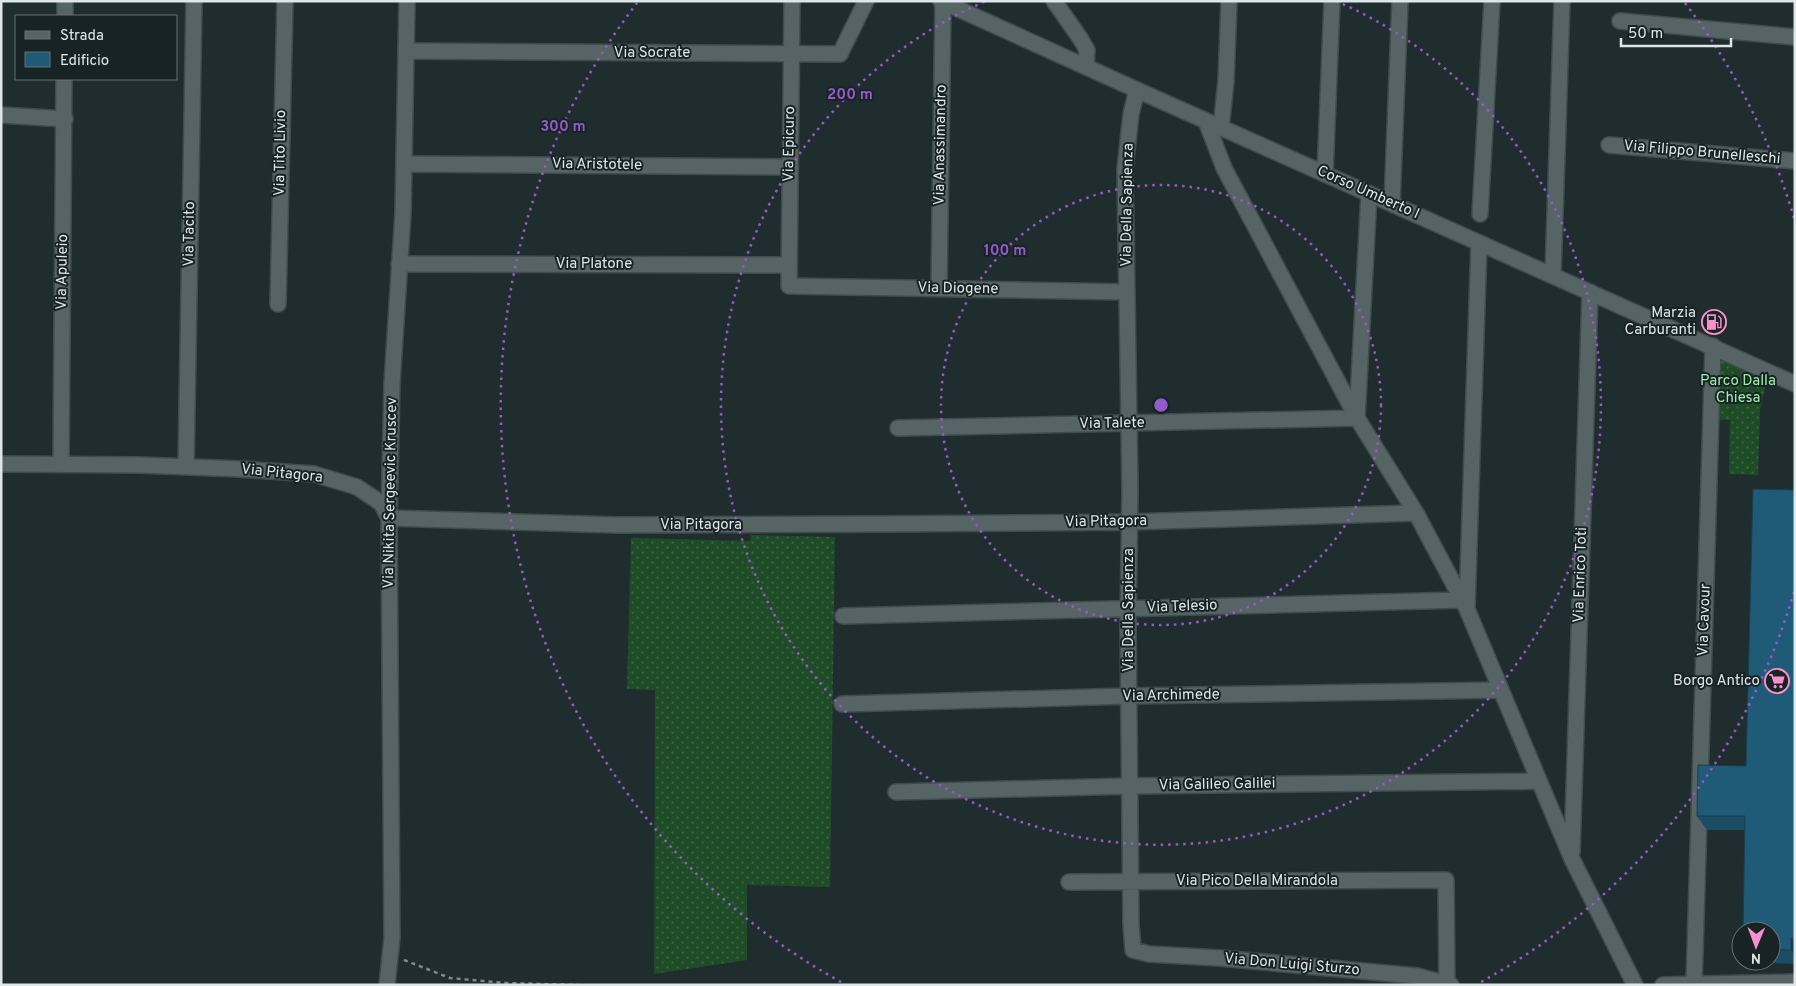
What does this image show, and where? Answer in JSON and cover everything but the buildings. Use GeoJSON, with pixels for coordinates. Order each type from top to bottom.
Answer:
{"type":"FeatureCollection","features":[{"type":"Feature","properties":{"kind":"street"},"geometry":{"type":"LineString","coordinates":[[65,1],[65,15]]}},
{"type":"Feature","properties":{"kind":"street","name":"Via Tacito"},"geometry":{"type":"LineString","coordinates":[[186,467],[194,1]]}},
{"type":"Feature","properties":{"kind":"street","name":"Via Tito Livio"},"geometry":{"type":"LineString","coordinates":[[278,304],[284,1]]}},
{"type":"Feature","properties":{"kind":"street","name":"Via Nikita Sergeevic Kruscev"},"geometry":{"type":"LineString","coordinates":[[387,985],[391,954],[389,518],[392,383],[404,164],[406,1]]}},
{"type":"Feature","properties":{"kind":"street","name":"Via Epicuro"},"geometry":{"type":"LineString","coordinates":[[789,286],[792,1]]}},
{"type":"Feature","properties":{"kind":"street","name":"Via Socrate"},"geometry":{"type":"LineString","coordinates":[[406,51],[840,54],[866,1]]}},
{"type":"Feature","properties":{"kind":"street"},"geometry":{"type":"LineString","coordinates":[[1054,1],[1087,50],[1086,67]]}},
{"type":"Feature","properties":{"kind":"street"},"geometry":{"type":"LineString","coordinates":[[1221,128],[1226,81],[1229,1]]}},
{"type":"Feature","properties":{"kind":"street"},"geometry":{"type":"LineString","coordinates":[[1325,174],[1332,1]]}},
{"type":"Feature","properties":{"kind":"street"},"geometry":{"type":"LineString","coordinates":[[1392,204],[1400,1]]}},
{"type":"Feature","properties":{"kind":"street"},"geometry":{"type":"LineString","coordinates":[[1480,214],[1492,1]]}},
{"type":"Feature","properties":{"kind":"street"},"geometry":{"type":"LineString","coordinates":[[1553,275],[1562,1]]}},
{"type":"Feature","properties":{"kind":"street","name":"Corso Umberto I"},"geometry":{"type":"LineString","coordinates":[[942,2],[1795,384]]}},
{"type":"Feature","properties":{"kind":"street","name":"Via Anassimandro"},"geometry":{"type":"LineString","coordinates":[[939,289],[942,2]]}},
{"type":"Feature","properties":{"kind":"street"},"geometry":{"type":"LineString","coordinates":[[1620,21],[1795,37]]}},
{"type":"Feature","properties":{"kind":"street","name":"Via Apuleio"},"geometry":{"type":"LineString","coordinates":[[60,464],[64,80]]}},
{"type":"Feature","properties":{"kind":"street","name":"Via Della Sapienza"},"geometry":{"type":"LineString","coordinates":[[1133,950],[1131,924],[1128,608],[1130,522],[1125,170],[1131,114],[1137,90]]}},
{"type":"Feature","properties":{"kind":"street"},"geometry":{"type":"LineString","coordinates":[[1,115],[65,119]]}},
{"type":"Feature","properties":{"kind":"street"},"geometry":{"type":"LineString","coordinates":[[1206,121],[1224,168],[1357,418],[1416,513],[1464,604],[1572,859],[1635,985]]}},
{"type":"Feature","properties":{"kind":"street","name":"Via Filippo Brunelleschi"},"geometry":{"type":"LineString","coordinates":[[1610,145],[1795,161]]}},
{"type":"Feature","properties":{"kind":"street","name":"Via Aristotele"},"geometry":{"type":"LineString","coordinates":[[404,164],[790,167]]}},
{"type":"Feature","properties":{"kind":"street"},"geometry":{"type":"LineString","coordinates":[[1357,418],[1370,194]]}},
{"type":"Feature","properties":{"kind":"street"},"geometry":{"type":"LineString","coordinates":[[1464,604],[1479,243]]}},
{"type":"Feature","properties":{"kind":"street","name":"Via Platone"},"geometry":{"type":"LineString","coordinates":[[400,264],[789,265]]}},
{"type":"Feature","properties":{"kind":"street","name":"Via Diogene"},"geometry":{"type":"LineString","coordinates":[[789,286],[1127,292]]}},
{"type":"Feature","properties":{"kind":"street","name":"Via Enrico Toti"},"geometry":{"type":"LineString","coordinates":[[1572,859],[1590,292]]}},
{"type":"Feature","properties":{"kind":"street","name":"Via Cavour"},"geometry":{"type":"LineString","coordinates":[[1694,984],[1713,346]]}},
{"type":"Feature","properties":{"kind":"street","name":"Via Talete"},"geometry":{"type":"LineString","coordinates":[[898,428],[1357,418]]}},
{"type":"Feature","properties":{"kind":"street","name":"Via Pitagora"},"geometry":{"type":"LineString","coordinates":[[1,464],[186,467],[314,474],[357,487],[381,503],[389,518],[617,525],[1130,522],[1416,513]]}},
{"type":"Feature","properties":{"kind":"street","name":"Via Telesio"},"geometry":{"type":"LineString","coordinates":[[843,616],[1128,608],[1464,604]]}},
{"type":"Feature","properties":{"kind":"street","name":"Via Archimede"},"geometry":{"type":"LineString","coordinates":[[842,704],[1129,696],[1501,690]]}},
{"type":"Feature","properties":{"kind":"street","name":"Via Galileo Galilei"},"geometry":{"type":"LineString","coordinates":[[896,792],[1130,786],[1539,781]]}},
{"type":"Feature","properties":{"kind":"street","name":"Via Pico Della Mirandola"},"geometry":{"type":"LineString","coordinates":[[1069,882],[1446,880],[1448,985]]}},
{"type":"Feature","properties":{"kind":"street","name":"Via Don Luigi Sturzo"},"geometry":{"type":"LineString","coordinates":[[1133,950],[1149,954],[1220,958],[1417,976],[1448,985]]}},
{"type":"Feature","properties":{"kind":"street"},"geometry":{"type":"LineString","coordinates":[[1663,985],[1795,982]]}},
{"type":"Feature","properties":{"kind":"path"},"geometry":{"type":"LineString","coordinates":[[391,954],[450,978],[506,983],[579,985]]}},
{"type":"Feature","properties":{"kind":"green space","name":"Parco Dalla Chiesa"},"geometry":{"type":"Polygon","coordinates":[[[1714,348],[1768,375],[1760,410],[1758,475],[1729,474],[1730,420],[1713,420],[1714,348]]]}},
{"type":"Feature","properties":{"kind":"green space"},"geometry":{"type":"Polygon","coordinates":[[[751,535],[835,537],[830,887],[747,885],[747,960],[654,974],[655,690],[627,689],[631,538],[750,541],[751,535]]]}},
{"type":"Feature","properties":{"kind":"place","name":"Marzia Carburanti"},"geometry":{"type":"Point","coordinates":[1714,322]}},
{"type":"Feature","properties":{"kind":"place","name":"Borgo Antico"},"geometry":{"type":"Point","coordinates":[1777,681]}}]}
